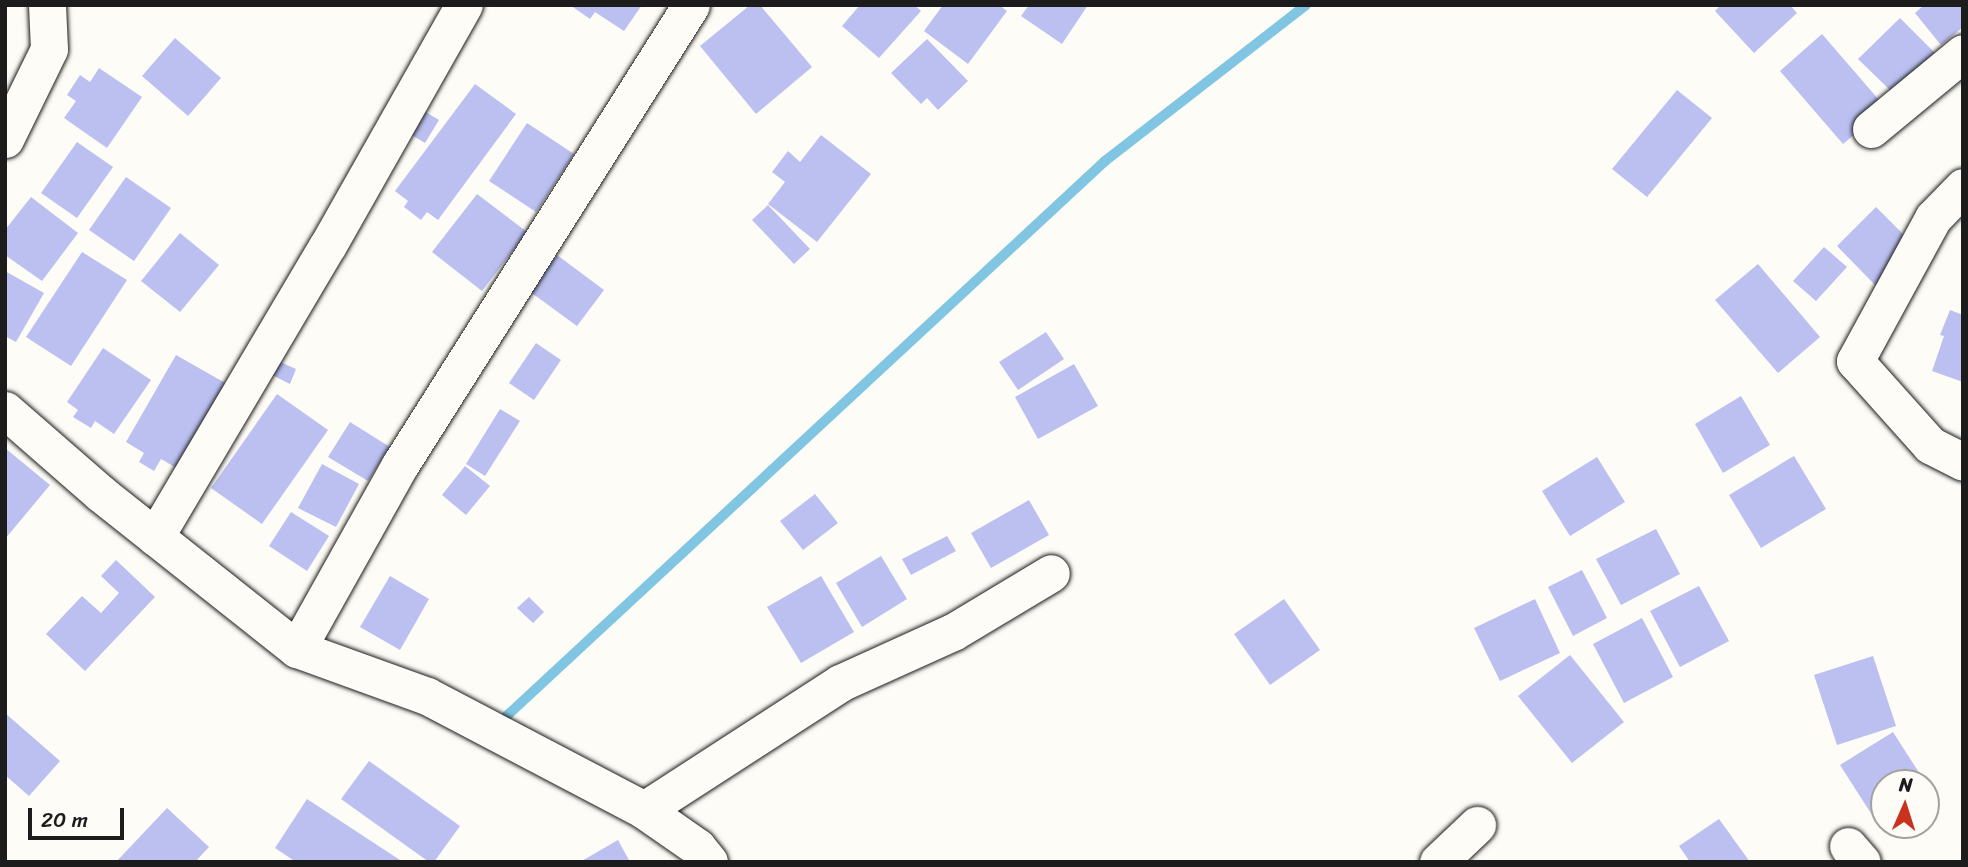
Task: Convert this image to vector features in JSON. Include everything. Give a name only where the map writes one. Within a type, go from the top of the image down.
[{"type":"street","points":[[5,139],[49,49],[47,5]]},
{"type":"street","points":[[155,537],[328,245],[464,5]]},
{"type":"street","points":[[297,649],[400,465],[691,5]]},
{"type":"street","points":[[1871,129],[1963,53]]},
{"type":"street","points":[[1963,187],[1933,218],[1854,361],[1930,444],[1963,462]]},
{"type":"street","points":[[5,410],[100,493],[297,649],[427,696],[644,810],[696,847],[709,862]]},
{"type":"street","points":[[644,810],[841,683],[953,632],[1051,573]]},
{"type":"street","points":[[1438,862],[1477,825]]},
{"type":"building","points":[[570,5],[642,5],[624,31],[595,12],[590,19]]},
{"type":"building","points":[[750,5],[760,5],[812,67],[756,114],[700,46]]},
{"type":"building","points":[[860,5],[914,5],[921,11],[879,58],[842,26]]},
{"type":"building","points":[[943,5],[999,5],[1007,11],[968,64],[924,31]]},
{"type":"building","points":[[1029,5],[1088,5],[1062,44],[1021,16]]},
{"type":"building","points":[[1721,5],[1790,5],[1797,13],[1754,53],[1715,11]]},
{"type":"building","points":[[1924,5],[1959,5],[1963,9],[1963,27],[1941,45],[1915,13]]},
{"type":"building","points":[[1900,18],[1935,53],[1894,94],[1858,59]]},
{"type":"building","points":[[1822,34],[1886,108],[1843,144],[1780,71]]},
{"type":"building","points":[[175,38],[221,78],[188,116],[142,76]]},
{"type":"building","points":[[927,39],[968,81],[938,110],[927,98],[921,104],[891,73]]},
{"type":"building","points":[[99,68],[142,97],[107,148],[64,118],[76,101],[67,95],[80,75],[90,82]]},
{"type":"building","points":[[475,84],[516,114],[438,220],[427,212],[421,220],[404,207],[408,201],[395,191]]},
{"type":"building","points":[[1677,90],[1712,118],[1647,197],[1612,169]]},
{"type":"building","points":[[424,111],[439,120],[425,143],[410,134]]},
{"type":"building","points":[[527,123],[574,154],[536,212],[489,181]]},
{"type":"building","points":[[821,135],[871,174],[817,242],[768,204],[785,182],[772,172],[788,151],[800,162]]},
{"type":"building","points":[[77,142],[113,167],[77,218],[41,193]]},
{"type":"building","points":[[126,177],[171,208],[134,261],[89,230]]},
{"type":"building","points":[[477,194],[527,232],[482,291],[432,252]]},
{"type":"building","points":[[31,197],[78,233],[42,281],[5,255],[5,230]]},
{"type":"building","points":[[768,205],[810,249],[794,264],[752,220]]},
{"type":"building","points":[[1876,207],[1916,247],[1876,286],[1837,246]]},
{"type":"building","points":[[180,233],[219,265],[180,312],[141,281]]},
{"type":"building","points":[[1824,247],[1847,267],[1816,301],[1793,281]]},
{"type":"building","points":[[82,252],[127,280],[71,366],[26,337]]},
{"type":"building","points":[[557,255],[604,290],[577,326],[529,291]]},
{"type":"building","points":[[1758,264],[1820,337],[1778,373],[1715,300]]},
{"type":"building","points":[[5,271],[44,293],[16,342],[5,336]]},
{"type":"building","points":[[1950,310],[1963,315],[1963,382],[1932,371],[1944,336],[1940,335]]},
{"type":"building","points":[[1046,332],[1064,359],[1018,390],[999,362]]},
{"type":"building","points":[[536,343],[561,360],[534,400],[509,383]]},
{"type":"building","points":[[103,348],[151,380],[114,434],[95,421],[91,428],[73,417],[78,410],[67,402]]},
{"type":"building","points":[[176,355],[227,384],[178,469],[161,459],[154,471],[139,462],[144,453],[126,442]]},
{"type":"building","points":[[278,361],[296,369],[290,384],[272,375]]},
{"type":"building","points":[[1074,364],[1098,406],[1038,439],[1015,397]]},
{"type":"building","points":[[277,394],[328,430],[262,524],[211,488]]},
{"type":"building","points":[[1741,396],[1770,445],[1723,473],[1695,424]]},
{"type":"building","points":[[500,409],[520,421],[485,476],[466,464]]},
{"type":"building","points":[[350,422],[390,447],[368,481],[328,457]]},
{"type":"building","points":[[5,448],[50,485],[5,539]]},
{"type":"building","points":[[1794,456],[1826,509],[1761,548],[1729,495]]},
{"type":"building","points":[[1597,457],[1625,502],[1570,536],[1542,491]]},
{"type":"building","points":[[322,464],[359,484],[336,527],[298,508]]},
{"type":"building","points":[[465,466],[490,486],[466,515],[442,495]]},
{"type":"building","points":[[815,494],[838,523],[803,550],[780,521]]},
{"type":"building","points":[[1029,500],[1049,535],[991,568],[971,533]]},
{"type":"building","points":[[291,512],[329,536],[307,571],[269,546]]},
{"type":"building","points":[[1656,529],[1680,574],[1621,605],[1596,559]]},
{"type":"building","points":[[947,536],[956,551],[911,575],[902,559]]},
{"type":"building","points":[[881,556],[907,599],[862,627],[836,583]]},
{"type":"building","points":[[116,560],[155,597],[85,671],[46,634],[82,596],[101,613],[119,593],[101,576]]},
{"type":"building","points":[[1582,570],[1607,618],[1573,636],[1548,587]]},
{"type":"building","points":[[390,576],[429,599],[400,650],[360,627]]},
{"type":"building","points":[[821,576],[854,632],[801,663],[767,607]]},
{"type":"building","points":[[1699,586],[1729,641],[1680,667],[1650,611]]},
{"type":"building","points":[[529,597],[544,612],[533,623],[517,608]]},
{"type":"building","points":[[1284,599],[1320,650],[1270,685],[1234,634]]},
{"type":"building","points":[[1535,599],[1560,653],[1500,681],[1474,628]]},
{"type":"building","points":[[1642,618],[1673,677],[1624,703],[1593,644]]},
{"type":"building","points":[[1570,655],[1624,722],[1572,763],[1518,696]]},
{"type":"building","points":[[1873,656],[1896,726],[1837,745],[1814,675]]},
{"type":"building","points":[[5,713],[60,761],[29,796],[5,775]]},
{"type":"building","points":[[1893,732],[1917,769],[1870,769],[1870,812],[1840,765]]},
{"type":"building","points":[[369,761],[460,826],[434,862],[429,862],[341,799]]},
{"type":"building","points":[[307,799],[403,862],[296,862],[275,848]]},
{"type":"building","points":[[167,808],[209,847],[195,862],[116,862]]},
{"type":"building","points":[[1719,819],[1750,862],[1690,862],[1679,846]]},
{"type":"building","points":[[618,840],[630,862],[580,862]]},
{"type":"waterway","points":[[497,725],[1105,161],[1306,5]]}]
